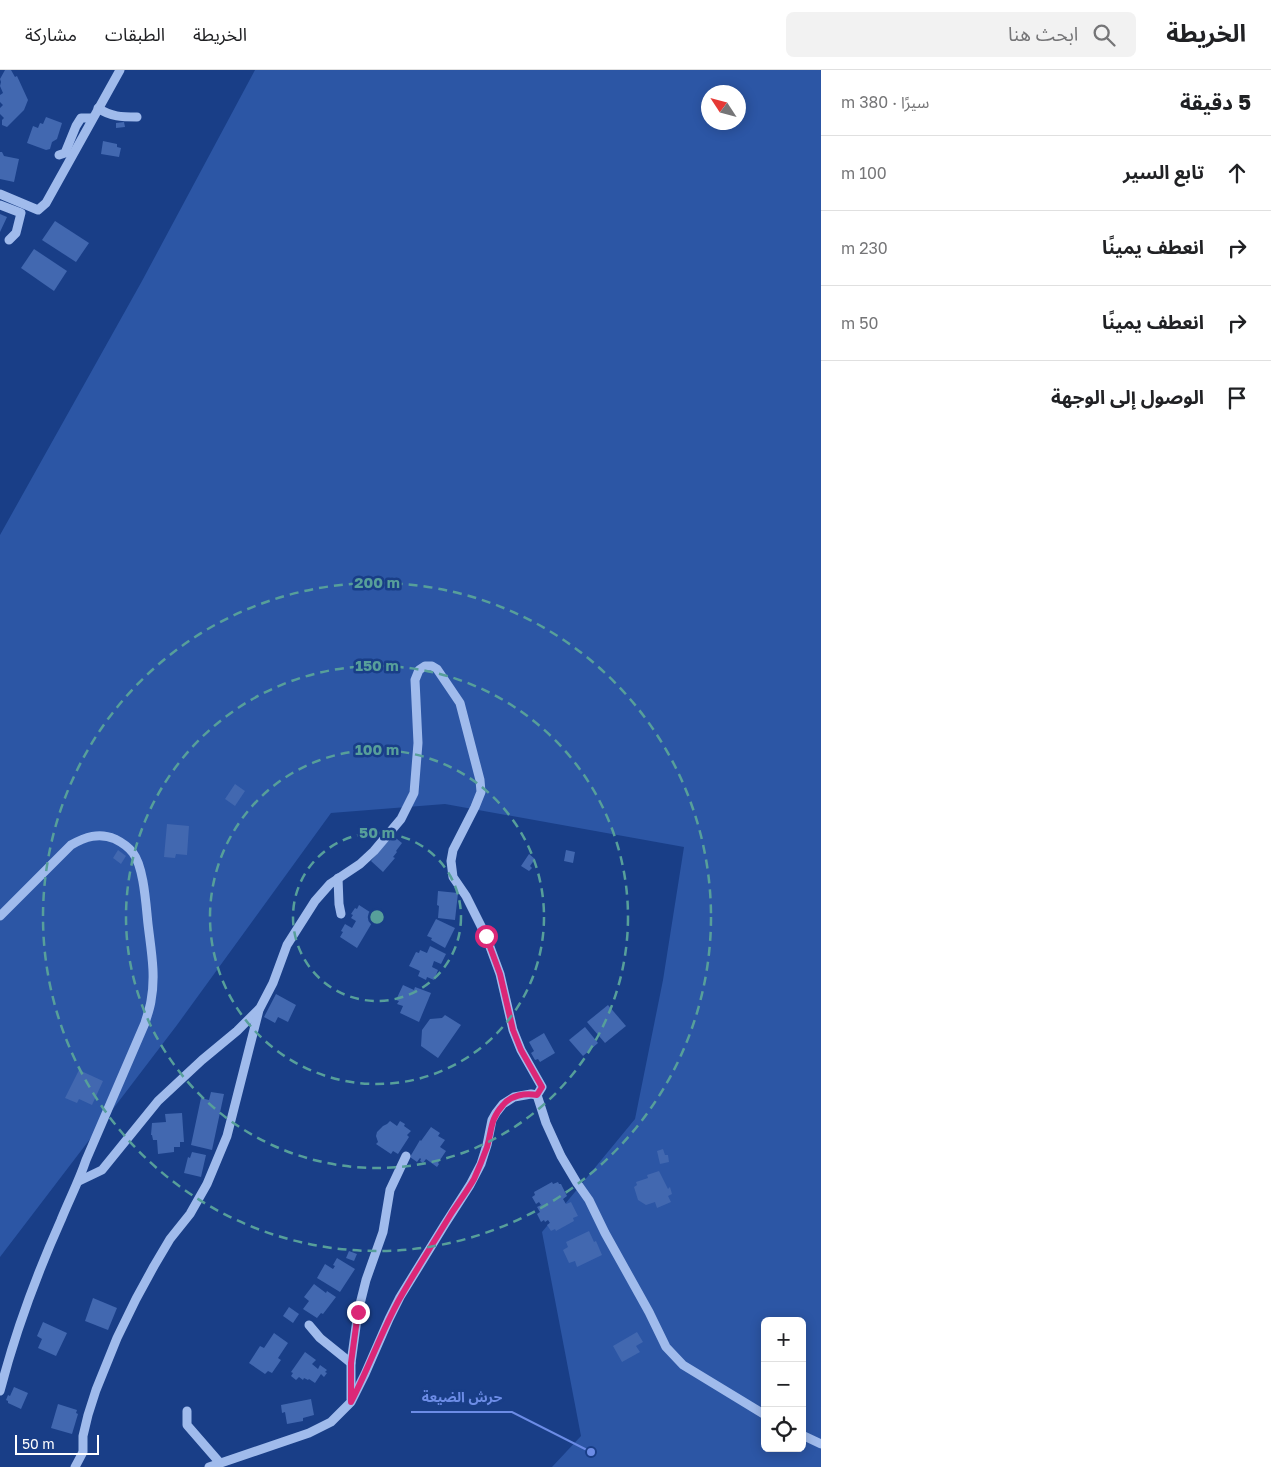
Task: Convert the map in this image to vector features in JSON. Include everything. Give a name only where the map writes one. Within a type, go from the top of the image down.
[{"type":"street","points":[[0,194],[38,210],[46,203],[120,70]]},
{"type":"street","points":[[98,108],[114,116],[137,117]]},
{"type":"street","points":[[59,155],[65,152],[81,118],[92,118]]},
{"type":"street","points":[[0,205],[21,213],[16,232],[9,240]]},
{"type":"street","points":[[75,1467],[83,1452],[83,1436],[88,1415],[110,1354],[154,1266],[170,1239],[190,1214],[207,1184],[227,1136],[260,1008],[273,983],[287,945],[314,901],[330,884],[360,864],[374,851],[401,819],[414,793],[418,744],[415,680],[419,670],[425,666],[432,666],[437,669],[460,703],[480,780],[480,792],[475,807],[453,850],[451,861],[453,877],[466,896],[486,936],[500,974],[513,1030],[521,1050],[542,1087],[537,1095],[546,1123],[561,1156],[589,1200],[604,1233],[649,1312],[666,1347],[683,1365],[761,1412]]},
{"type":"street","points":[[0,916],[71,845],[83,838],[96,835],[108,836],[122,842],[134,853],[141,873],[146,901],[153,980],[151,1002],[137,1041],[86,1160],[79,1181],[60,1220],[21,1319],[0,1391]]},
{"type":"street","points":[[338,878],[341,914]]},
{"type":"street","points":[[79,1181],[102,1170],[158,1101],[202,1060],[237,1032],[260,1008]]},
{"type":"street","points":[[209,1467],[309,1433],[331,1422],[351,1402],[400,1297],[470,1185],[481,1164],[492,1120],[496,1113],[514,1097],[530,1094],[537,1095]]},
{"type":"street","points":[[351,1402],[351,1363],[358,1312],[366,1280],[383,1232],[390,1190],[406,1156]]},
{"type":"street","points":[[309,1325],[320,1338],[351,1363]]},
{"type":"street","points":[[187,1411],[187,1425],[220,1463]]},
{"type":"street","points":[[806,1437],[821,1444]]},
{"type":"shaded area","points":[[255,70],[821,70],[821,1467],[552,1467],[581,1436],[542,1232],[635,1119],[663,980],[684,847],[445,804],[331,813],[177,1025],[0,1257],[0,535],[142,281]]},
{"type":"building","points":[[5,70],[11,70],[15,77],[17,76],[28,100],[24,110],[7,127],[2,125],[4,118],[0,114],[0,108],[3,105],[0,102],[0,95],[3,93],[0,79]]},
{"type":"building","points":[[46,117],[62,123],[57,139],[52,142],[50,149],[46,150],[27,143],[33,126],[38,128],[40,123],[43,124]]},
{"type":"building","points":[[124,122],[125,127],[116,128],[116,123]]},
{"type":"building","points":[[103,141],[117,144],[117,147],[121,148],[119,157],[101,154]]},
{"type":"building","points":[[0,152],[4,156],[19,159],[14,182],[0,179]]},
{"type":"building","points":[[0,214],[7,217],[0,232]]},
{"type":"building","points":[[55,221],[89,243],[76,262],[42,240]]},
{"type":"building","points":[[34,249],[67,271],[54,291],[21,268]]},
{"type":"building","points":[[235,784],[245,791],[235,806],[225,799]]},
{"type":"building","points":[[167,824],[189,826],[187,855],[176,854],[175,858],[164,857]]},
{"type":"building","points":[[392,835],[402,843],[393,857],[395,858],[383,872],[371,861]]},
{"type":"building","points":[[118,850],[126,856],[121,864],[113,858]]},
{"type":"building","points":[[566,850],[575,852],[573,863],[564,861]]},
{"type":"building","points":[[529,854],[535,859],[529,871],[521,866]]},
{"type":"building","points":[[438,891],[458,893],[455,920],[438,918]]},
{"type":"building","points":[[359,905],[376,916],[357,948],[340,937],[345,924],[352,928],[356,921],[351,918],[353,915],[351,914]]},
{"type":"building","points":[[436,919],[455,928],[445,948],[427,936]]},
{"type":"building","points":[[430,946],[446,954],[441,964],[434,961],[432,967],[438,970],[434,980],[427,977],[426,980],[418,976],[420,971],[409,966],[416,952],[419,953],[420,950],[427,953]]},
{"type":"building","points":[[403,985],[414,990],[415,987],[431,993],[419,1022],[400,1013],[403,1006],[397,1004],[399,1001],[396,1000]]},
{"type":"building","points":[[276,994],[296,1005],[288,1022],[278,1017],[275,1023],[264,1017]]},
{"type":"building","points":[[608,1005],[626,1026],[605,1043],[587,1022]]},
{"type":"building","points":[[445,1015],[461,1025],[438,1058],[421,1046],[422,1030],[430,1019],[442,1018]]},
{"type":"building","points":[[585,1027],[598,1043],[583,1056],[569,1040]]},
{"type":"building","points":[[544,1033],[555,1053],[540,1062],[538,1059],[535,1060],[531,1053],[534,1051],[529,1042]]},
{"type":"building","points":[[79,1070],[103,1081],[92,1105],[79,1099],[77,1103],[65,1098]]},
{"type":"building","points":[[211,1092],[224,1094],[212,1150],[191,1145],[201,1098],[209,1100]]},
{"type":"building","points":[[182,1113],[184,1142],[180,1142],[180,1147],[174,1147],[174,1152],[158,1154],[157,1140],[153,1140],[151,1135],[152,1123],[166,1122],[165,1114]]},
{"type":"building","points":[[390,1121],[397,1126],[400,1121],[411,1131],[407,1135],[409,1137],[398,1154],[393,1151],[391,1154],[376,1144],[378,1142],[377,1132]]},
{"type":"building","points":[[431,1127],[440,1133],[438,1136],[445,1140],[440,1147],[446,1151],[437,1167],[426,1159],[423,1163],[420,1161],[420,1158],[417,1162],[410,1157],[420,1140]]},
{"type":"building","points":[[663,1149],[665,1155],[668,1155],[669,1162],[660,1164],[657,1151]]},
{"type":"building","points":[[192,1152],[206,1155],[201,1177],[184,1173],[188,1157],[190,1158]]},
{"type":"building","points":[[659,1171],[668,1189],[670,1187],[672,1194],[668,1196],[671,1202],[657,1208],[655,1202],[646,1205],[638,1200],[634,1187],[637,1185],[636,1182],[648,1178],[647,1175]]},
{"type":"building","points":[[552,1182],[553,1184],[558,1182],[561,1184],[567,1196],[563,1199],[566,1204],[571,1202],[578,1216],[573,1218],[574,1221],[556,1231],[555,1229],[551,1231],[547,1225],[550,1223],[548,1220],[541,1222],[537,1214],[540,1212],[537,1207],[541,1205],[539,1202],[536,1204],[532,1197],[535,1195],[534,1192]]},
{"type":"building","points":[[589,1231],[602,1255],[577,1267],[575,1261],[569,1263],[563,1250],[568,1247],[566,1242]]},
{"type":"building","points":[[349,1251],[357,1254],[354,1261],[346,1258]]},
{"type":"building","points":[[337,1258],[355,1269],[340,1292],[317,1278],[325,1264],[333,1269]]},
{"type":"building","points":[[314,1284],[326,1293],[327,1291],[336,1297],[323,1314],[321,1313],[317,1318],[303,1309],[309,1301],[304,1297]]},
{"type":"building","points":[[93,1298],[117,1308],[108,1330],[85,1321]]},
{"type":"building","points":[[289,1307],[299,1314],[293,1323],[283,1316]]},
{"type":"building","points":[[43,1322],[67,1333],[56,1356],[38,1348],[42,1339],[37,1336]]},
{"type":"building","points":[[637,1332],[643,1342],[636,1346],[640,1352],[622,1362],[613,1346]]},
{"type":"building","points":[[274,1333],[288,1343],[278,1358],[281,1360],[272,1373],[268,1371],[265,1374],[249,1363],[260,1346],[264,1348]]},
{"type":"building","points":[[305,1352],[316,1360],[312,1364],[318,1369],[320,1365],[327,1370],[324,1377],[321,1374],[315,1383],[309,1379],[304,1378],[303,1380],[299,1377],[296,1380],[291,1376],[293,1373],[291,1372]]},
{"type":"building","points":[[14,1387],[28,1393],[21,1409],[8,1403],[6,1400]]},
{"type":"building","points":[[311,1399],[314,1415],[303,1418],[303,1421],[287,1424],[285,1412],[282,1413],[281,1405]]},
{"type":"building","points":[[58,1404],[77,1410],[76,1413],[78,1414],[72,1434],[51,1428]]},
{"type":"place","name":"حرش الضيعة","points":[[591,1452]]},
{"type":"route","points":[[358,1312],[351,1363],[351,1402],[400,1297],[470,1185],[481,1164],[492,1120],[496,1113],[514,1097],[530,1094],[537,1095],[542,1087],[521,1050],[513,1030],[500,974],[486,936]]}]
